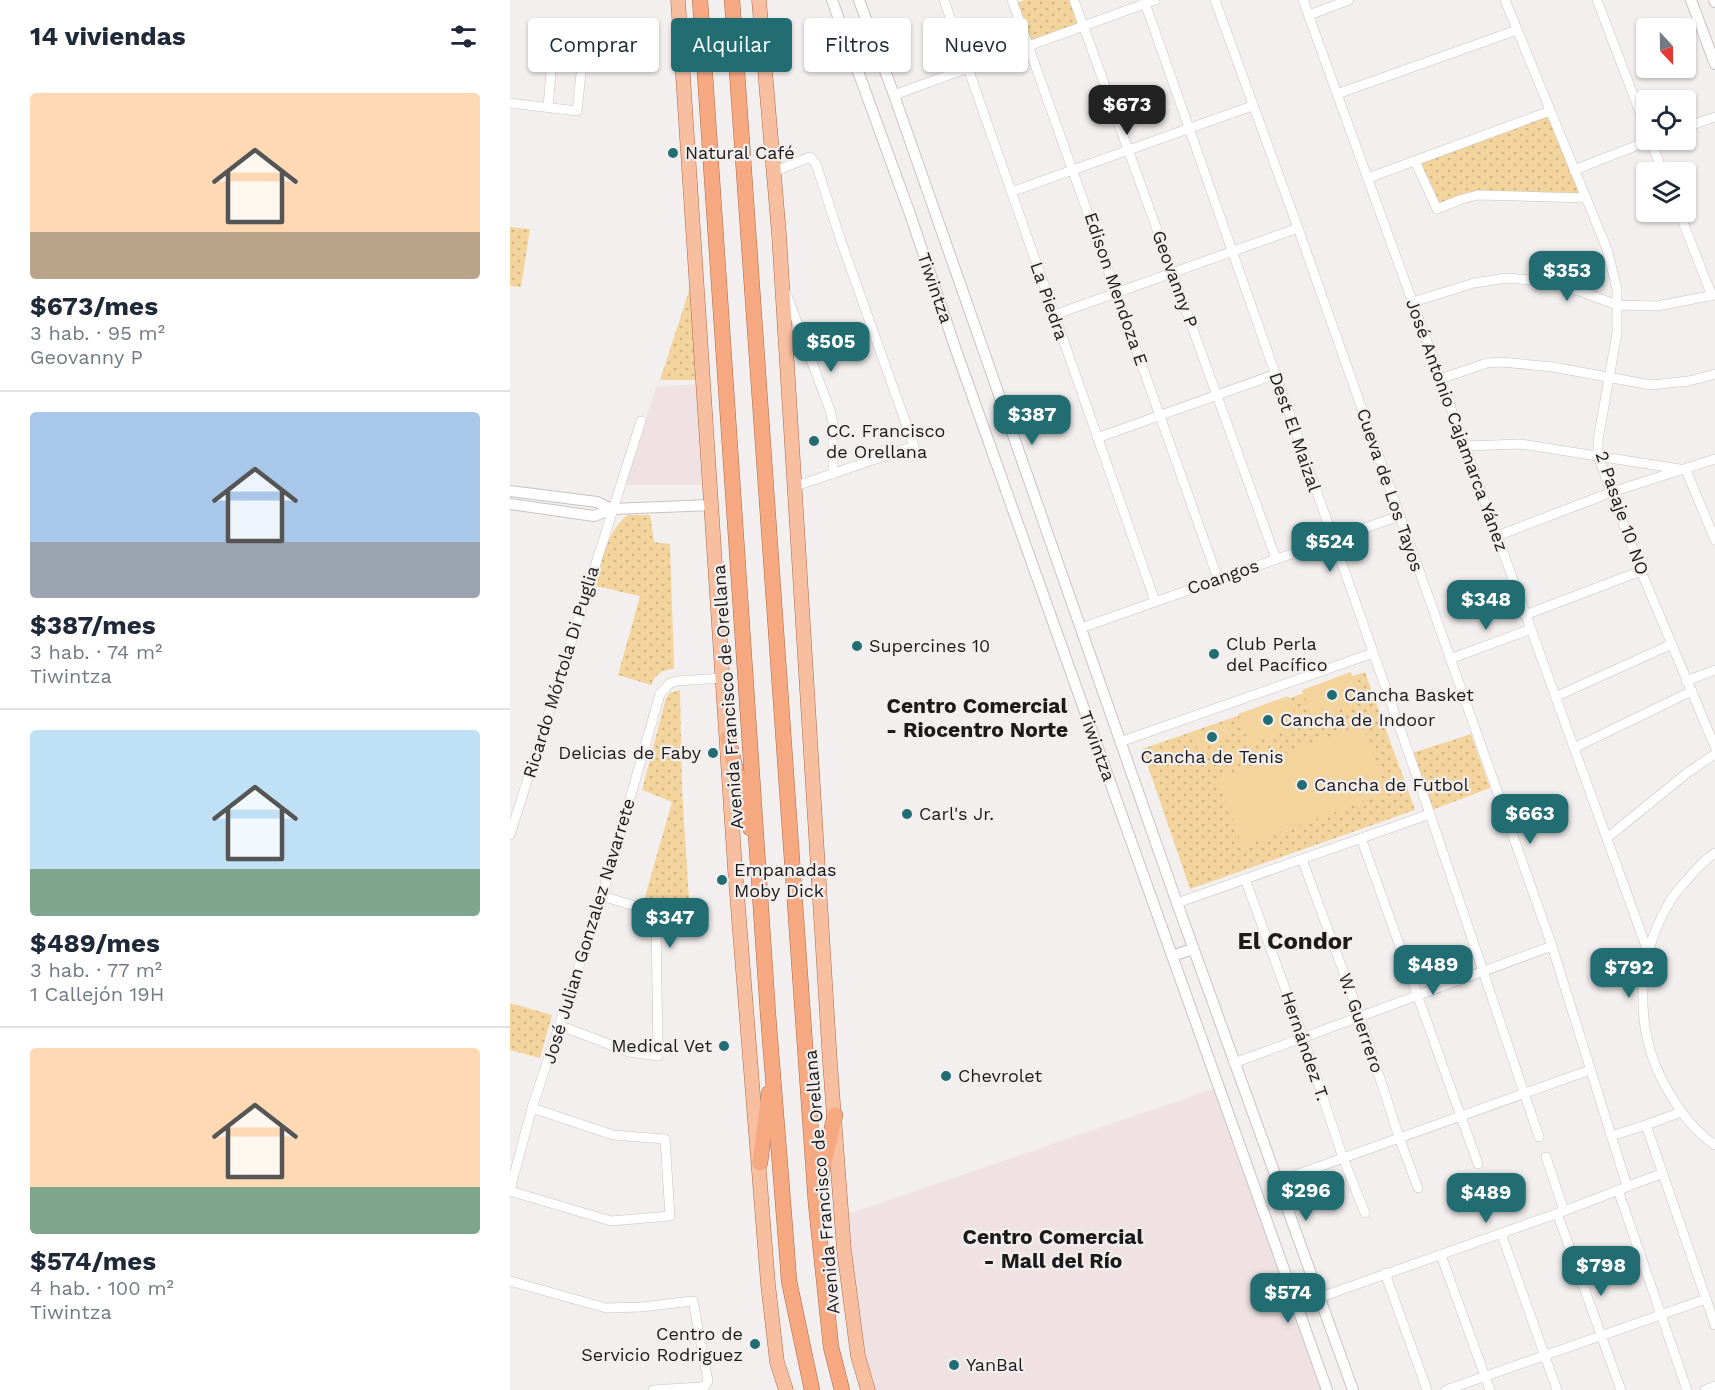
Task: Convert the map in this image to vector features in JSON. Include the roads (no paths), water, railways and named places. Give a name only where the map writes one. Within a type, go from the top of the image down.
[{"type":"highway","name":"Avenida Francisco de Orellana","points":[[700,0],[789,1281],[812,1387]]},
{"type":"highway","name":"Avenida Francisco de Orellana","points":[[732,0],[816,1204],[831,1347],[842,1390]]},
{"type":"highway","points":[[728,738],[760,868]]},
{"type":"highway","points":[[760,1163],[773,1070]]},
{"type":"highway","points":[[816,1204],[825,1153],[835,1115]]},
{"type":"main road","name":"Avenida Francisco de Orellana","points":[[678,0],[735,869],[768,1284],[777,1362],[786,1390]]},
{"type":"main road","name":"Avenida Francisco de Orellana","points":[[759,0],[782,282],[793,487],[844,1250],[858,1356],[868,1390]]},
{"type":"street","name":"Tiwintza","points":[[832,0],[1327,1390]]},
{"type":"street","name":"Tiwintza","points":[[858,0],[894,95],[1193,949],[1353,1390]]},
{"type":"street","name":"La Piedra","points":[[944,0],[950,18]]},
{"type":"street","name":"Edison Mendoza E","points":[[1012,0],[1218,579]]},
{"type":"street","name":"Geovanny P","points":[[1074,0],[1276,559]]},
{"type":"street","name":"Cueva de Los Tayos","points":[[1215,0],[1552,946],[1611,1136],[1622,1188],[1660,1315],[1687,1390]]},
{"type":"street","name":"José Antonio Cajamarca Yánez","points":[[1303,0],[1648,952]]},
{"type":"street","points":[[1309,15],[1348,0]]},
{"type":"street","name":"2 Pasaje 10 NO","points":[[1504,0],[1607,249],[1617,290],[1617,333],[1598,440],[1598,456],[1641,571],[1715,747]]},
{"type":"street","points":[[1597,0],[1636,102]]},
{"type":"street","points":[[1691,0],[1715,64]]},
{"type":"street","points":[[1030,46],[1148,1]]},
{"type":"street","name":"Dest El Maizal","points":[[1148,1],[1189,128],[1430,814],[1539,1137]]},
{"type":"street","points":[[1337,94],[1517,30]]},
{"type":"street","points":[[510,103],[577,111],[582,64],[552,60],[548,107]]},
{"type":"street","points":[[894,95],[959,72]]},
{"type":"street","name":"La Piedra","points":[[969,72],[1155,601]]},
{"type":"street","points":[[1011,192],[1252,106]]},
{"type":"street","points":[[1368,178],[1550,111]]},
{"type":"street","points":[[1696,124],[1715,117]]},
{"type":"street","points":[[1574,170],[1636,146]]},
{"type":"street","points":[[773,172],[807,157],[814,160],[914,446],[793,487]]},
{"type":"street","points":[[1415,160],[1437,209],[1478,195],[1586,198]]},
{"type":"street","points":[[1413,302],[1474,283],[1507,278],[1539,281],[1582,292],[1617,305],[1657,306],[1713,295],[1683,222]]},
{"type":"street","points":[[1054,315],[1298,228]]},
{"type":"street","points":[[782,282],[830,410],[833,423],[833,474]]},
{"type":"street","points":[[1440,379],[1487,363],[1502,362],[1552,367],[1651,385],[1689,381],[1715,374]]},
{"type":"street","points":[[1097,438],[1276,374]]},
{"type":"street","name":"Ricardo Mórtola Di Puglia","points":[[510,835],[641,421]]},
{"type":"street","points":[[1465,446],[1521,444],[1686,470]]},
{"type":"street","points":[[1497,536],[1612,492],[1715,459]]},
{"type":"street","points":[[1686,470],[1715,540]]},
{"type":"street","points":[[510,491],[597,502],[612,509]]},
{"type":"street","points":[[510,504],[594,516],[612,509],[712,505]]},
{"type":"street","name":"Coangos","points":[[1081,628],[1399,516]]},
{"type":"street","points":[[1526,615],[1641,571]]},
{"type":"street","points":[[1450,659],[1531,629]]},
{"type":"street","points":[[1555,697],[1672,644]]},
{"type":"street","points":[[1120,742],[1373,653]]},
{"type":"street","points":[[1686,681],[1715,670]]},
{"type":"street","name":"José Julian Gonzalez Navarrete","points":[[510,1190],[532,1108],[561,1026],[602,896],[660,694],[670,683],[677,681],[723,678]]},
{"type":"street","points":[[1574,748],[1692,691]]},
{"type":"street","points":[[1607,838],[1686,773],[1715,754]]},
{"type":"street","points":[[1177,903],[1430,814]]},
{"type":"street","points":[[1361,838],[1478,1164]]},
{"type":"street","points":[[1715,853],[1703,861],[1669,902],[1648,952],[1642,994],[1645,1036],[1659,1076],[1680,1112],[1715,1145]]},
{"type":"street","name":"W. Guerrero","points":[[1302,859],[1360,1017],[1418,1188]]},
{"type":"street","name":"Hernández T.","points":[[1245,879],[1303,1037],[1343,1158],[1365,1214]]},
{"type":"street","points":[[561,1026],[629,1052],[658,1056],[656,919],[651,911],[602,896]]},
{"type":"street","points":[[1234,1063],[1552,946]]},
{"type":"street","points":[[1172,956],[1193,949]]},
{"type":"street","points":[[1276,1182],[1590,1070]]},
{"type":"street","points":[[510,1190],[611,1221],[670,1216],[665,1139],[613,1135],[532,1108]]},
{"type":"street","points":[[1611,1136],[1680,1112]]},
{"type":"street","points":[[1646,1125],[1715,1325]]},
{"type":"street","points":[[1546,1157],[1560,1212],[1600,1335],[1621,1390]]},
{"type":"street","points":[[1318,1298],[1560,1212],[1662,1173]]},
{"type":"street","points":[[1501,1233],[1557,1390]]},
{"type":"street","points":[[1441,1255],[1490,1390]]},
{"type":"street","points":[[1385,1274],[1427,1390]]},
{"type":"street","points":[[510,1281],[606,1308],[641,1307],[693,1301],[708,1381],[705,1386],[700,1387],[653,1390]]},
{"type":"street","points":[[1446,1390],[1706,1299]]},
{"type":"street","points":[[1705,1390],[1715,1386]]},
{"type":"place","name":"Natural Café","points":[[673,153]]},
{"type":"place","name":"CC. Francisco de Orellana","points":[[814,441]]},
{"type":"place","name":"Supercines 10","points":[[857,646]]},
{"type":"place","name":"Club Perla del Pacífico","points":[[1214,654]]},
{"type":"place","name":"Cancha Basket","points":[[1332,695]]},
{"type":"place","name":"Cancha de Indoor","points":[[1268,720]]},
{"type":"place","name":"Cancha de Tenis","points":[[1212,737]]},
{"type":"place","name":"Delicias de Faby","points":[[713,753]]},
{"type":"place","name":"Cancha de Futbol","points":[[1302,785]]},
{"type":"place","name":"Carl's Jr.","points":[[907,814]]},
{"type":"place","name":"Empanadas Moby Dick","points":[[722,880]]},
{"type":"place","name":"Medical Vet","points":[[724,1046]]},
{"type":"place","name":"Chevrolet","points":[[946,1076]]},
{"type":"place","name":"Centro de Servicio Rodriguez","points":[[755,1344]]},
{"type":"place","name":"YanBal","points":[[954,1365]]},
{"type":"district","name":"Centro Comercial - Riocentro Norte","points":[[977,718]]},
{"type":"district","name":"El Condor","points":[[1295,941]]},
{"type":"district","name":"Centro Comercial - Mall del Río","points":[[1053,1249]]}]
